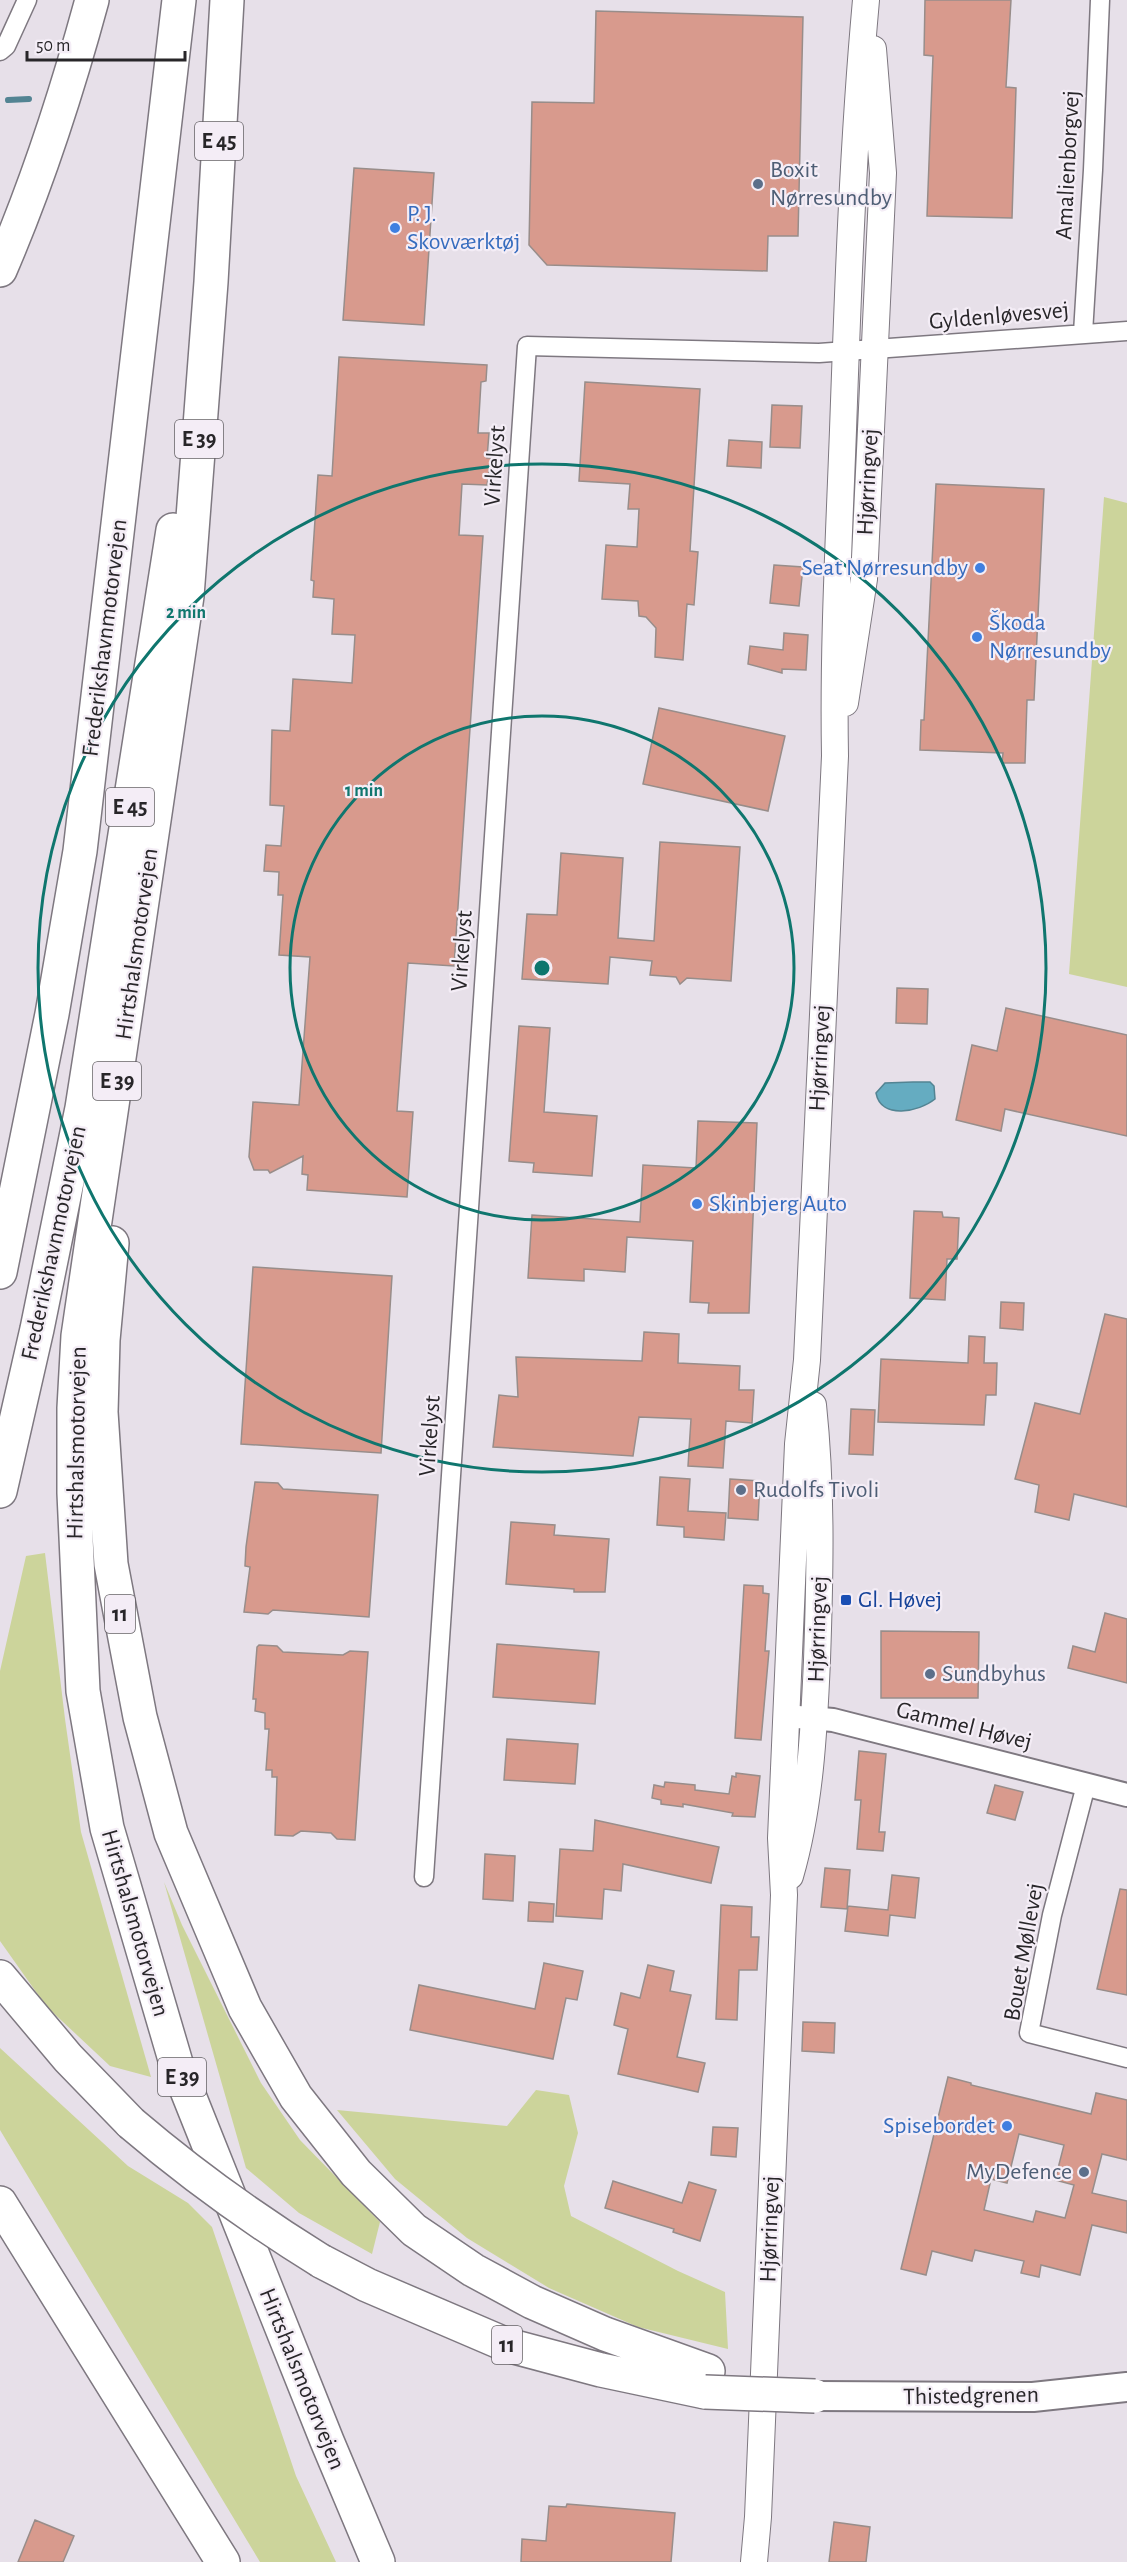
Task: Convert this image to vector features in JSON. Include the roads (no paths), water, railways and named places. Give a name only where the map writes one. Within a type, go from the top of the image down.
[{"type":"highway","points":[[0,270],[29,203],[72,74],[92,0]]},
{"type":"highway","name":"Frederikshavnmotorvejen","points":[[0,1272],[52,1014],[80,852],[179,0]]},
{"type":"highway","name":"E 45","points":[[212,282],[227,0]]},
{"type":"highway","name":"Frederikshavnmotorvejen","points":[[0,1491],[37,1329],[82,1108],[212,282]]},
{"type":"highway","name":"Hirtshalsmotorvejen","points":[[212,282],[187,596],[78,1336],[74,1408],[74,1493],[83,1692],[107,1828],[176,2063],[327,2441],[378,2562]]},
{"type":"highway","name":"11","points":[[187,596],[130,1117],[112,1243],[103,1340],[101,1412],[111,1564],[140,1718],[171,1833],[245,2008],[296,2097],[356,2173],[414,2230],[473,2270],[532,2302],[707,2382]]},
{"type":"highway","name":"11","points":[[0,1977],[61,2049],[131,2123],[184,2169],[247,2214],[321,2261],[367,2285],[507,2345],[601,2370],[825,2397]]},
{"type":"highway","points":[[0,2203],[223,2562]]},
{"type":"main road","name":"Hjørringvej","points":[[835,756],[864,579],[883,173],[868,0]]},
{"type":"main road","name":"Hjørringvej","points":[[754,2562],[758,2517],[784,1895],[781,1838],[798,1444],[807,1360],[835,756],[833,672],[845,351],[858,85],[868,0]]},
{"type":"main road","name":"Hjørringvej","points":[[784,1895],[800,1840],[814,1719],[821,1540],[817,1443],[807,1360]]},
{"type":"main road","name":"Thistedgrenen","points":[[825,2397],[1033,2397],[1127,2387]]},
{"type":"street","points":[[0,51],[6,46],[27,0]]},
{"type":"street","name":"Amalienborgvej","points":[[1083,333],[1100,0]]},
{"type":"street","name":"Gyldenløvesvej","points":[[875,349],[1127,331]]},
{"type":"street","name":"Virkelyst","points":[[424,1877],[527,346],[845,351]]},
{"type":"street","points":[[845,351],[875,349]]},
{"type":"street","name":"Gammel Høvej","points":[[786,1716],[833,1720],[1127,1795]]},
{"type":"street","name":"Bouet Møllevej","points":[[1086,1785],[1052,1915],[1029,2033],[1127,2058]]},
{"type":"water","points":[[930,1082],[934,1086],[935,1099],[911,1110],[901,1111],[885,1107],[879,1102],[876,1093],[885,1083]]},
{"type":"waterway","points":[[8,100],[29,99]]},
{"type":"place","name":"Boxit Nørresundby","points":[[758,184]]},
{"type":"place","name":"P. J. Skovværktøj","points":[[395,228]]},
{"type":"place","name":"Seat Nørresundby","points":[[980,568]]},
{"type":"place","name":"Škoda Nørresundby","points":[[977,637]]},
{"type":"place","name":"Skinbjerg Auto","points":[[697,1204]]},
{"type":"place","name":"Rudolfs Tivoli","points":[[741,1490]]},
{"type":"place","name":"Gl. Høvej","points":[[846,1600]]},
{"type":"place","name":"Sundbyhus","points":[[930,1674]]},
{"type":"place","name":"Spisebordet","points":[[1007,2126]]},
{"type":"place","name":"MyDefence","points":[[1084,2172]]}]
